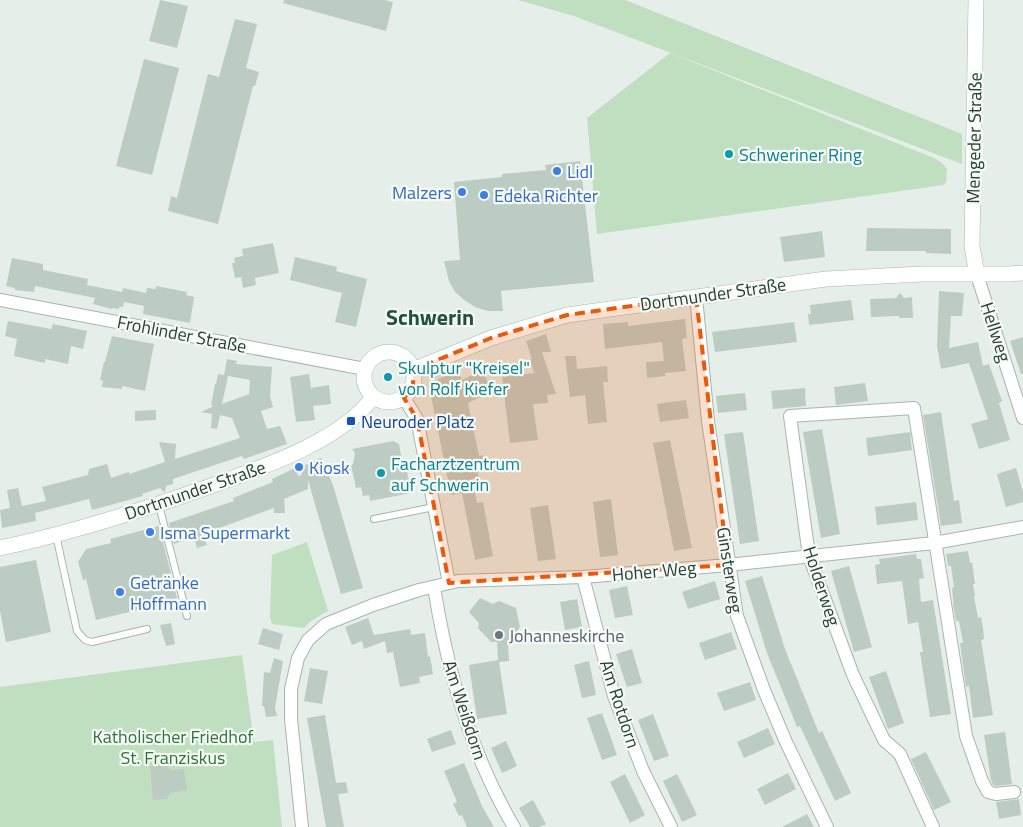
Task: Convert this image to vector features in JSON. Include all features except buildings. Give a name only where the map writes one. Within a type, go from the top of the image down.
[{"type":"main road","name":"Mengeder Straße","points":[[976,0],[972,246],[977,275]]},
{"type":"main road","name":"Dortmunder Straße","points":[[413,370],[491,338],[567,315],[826,279],[922,274],[977,275],[1023,273]]},
{"type":"main road","points":[[387,352],[402,355],[411,364],[413,370],[413,386],[404,398],[388,403],[373,397],[366,389],[364,383],[364,369],[377,354],[387,352]]},
{"type":"main road","name":"Dortmunder Straße","points":[[0,548],[56,535],[159,505],[256,470],[313,444],[356,418],[373,397]]},
{"type":"street","name":"Hellweg","points":[[977,275],[1023,418]]},
{"type":"street","name":"Ginsterweg","points":[[696,297],[708,422],[737,616],[764,690],[798,769],[827,827]]},
{"type":"street","name":"Frohlinder Straße","points":[[0,300],[364,369]]},
{"type":"street","points":[[404,398],[417,419],[449,583]]},
{"type":"street","name":"Holderweg","points":[[933,827],[900,754],[884,740],[853,675],[809,556],[790,416],[914,408],[934,543]]},
{"type":"street","name":"Hoher Weg","points":[[302,827],[291,719],[291,689],[298,658],[304,646],[326,624],[373,605],[458,581],[583,576],[728,565],[934,543],[1023,527]]},
{"type":"street","points":[[934,543],[966,736],[982,781],[988,792],[996,794],[1014,792]]},
{"type":"street","name":"Am Rotdorn","points":[[583,576],[614,696],[643,771],[671,827]]},
{"type":"street","name":"Am Weißdorn","points":[[434,587],[440,630],[456,691],[486,773],[514,827]]},
{"type":"lane","points":[[159,505],[187,616]]},
{"type":"lane","points":[[374,519],[434,507]]},
{"type":"lane","points":[[56,535],[77,631],[80,636],[92,642],[147,629]]},
{"type":"highlighted area","points":[[696,297],[728,565],[449,583],[417,419],[404,398],[413,386],[413,370],[491,338],[567,315]]},
{"type":"green space","points":[[518,0],[625,0],[962,134],[962,164],[574,16]]},
{"type":"green space","points":[[670,53],[934,158],[947,169],[946,182],[943,185],[597,234],[587,118]]},
{"type":"green space","points":[[307,542],[328,611],[311,621],[304,628],[272,624],[270,617],[272,555]]},
{"type":"green space","name":"Katholischer Friedhof St. Franziskus","points":[[242,655],[254,742],[273,740],[282,827],[0,827],[0,687]]},
{"type":"place","name":"Schweriner Ring","points":[[729,154]]},
{"type":"place","name":"Lidl","points":[[557,171]]},
{"type":"place","name":"Malzers","points":[[462,192]]},
{"type":"place","name":"Edeka Richter","points":[[484,195]]},
{"type":"place","name":"Skulptur \"Kreisel\" von Rolf Kiefer","points":[[388,377]]},
{"type":"place","name":"Neuroder Platz","points":[[351,421]]},
{"type":"place","name":"Kiosk","points":[[299,467]]},
{"type":"place","name":"Facharztzentrum auf Schwerin","points":[[381,473]]},
{"type":"place","name":"Isma Supermarkt","points":[[150,532]]},
{"type":"place","name":"Getränke Hoffmann","points":[[120,592]]},
{"type":"place","name":"Johanneskirche","points":[[499,635]]},
{"type":"district","name":"Schwerin","points":[[430,317]]}]
